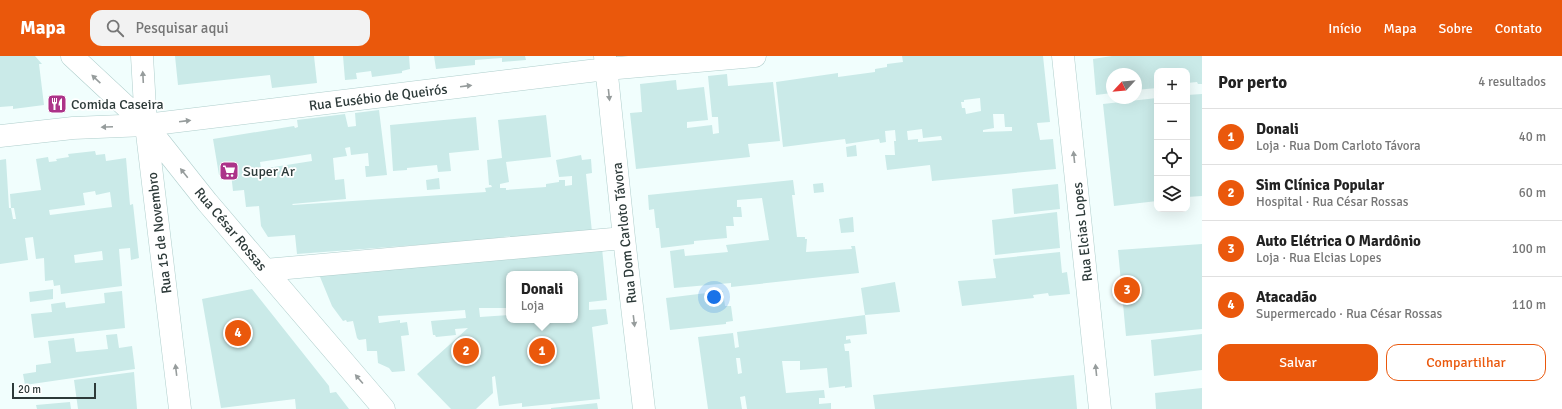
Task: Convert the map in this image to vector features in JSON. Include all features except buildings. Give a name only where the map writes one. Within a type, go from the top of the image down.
[{"type":"street","name":"Rua César Rossas","points":[[72,56],[146,126],[207,202],[384,409]]},
{"type":"street","name":"Rua 15 de Novembro","points":[[142,56],[146,126],[180,409]]},
{"type":"street","name":"Rua Eusébio de Queirós","points":[[0,136],[73,128],[146,126],[606,63],[755,56]]},
{"type":"street","name":"Rua Elcias Lopes","points":[[1063,56],[1100,409]]},
{"type":"street","name":"Rua Dom Carloto Távora","points":[[606,63],[624,238],[644,409]]},
{"type":"street","points":[[265,270],[624,238]]},
{"type":"place","name":"Comida Caseira","points":[[57,104]]},
{"type":"place","name":"Super Ar","points":[[229,171]]},
{"type":"place","name":"Auto Elétrica O Mardônio","points":[[1127,290]]},
{"type":"place","name":"Atacadão","points":[[238,333]]},
{"type":"place","name":"Sim Clínica Popular","points":[[466,351]]},
{"type":"place","name":"Donali","points":[[542,351]]}]
